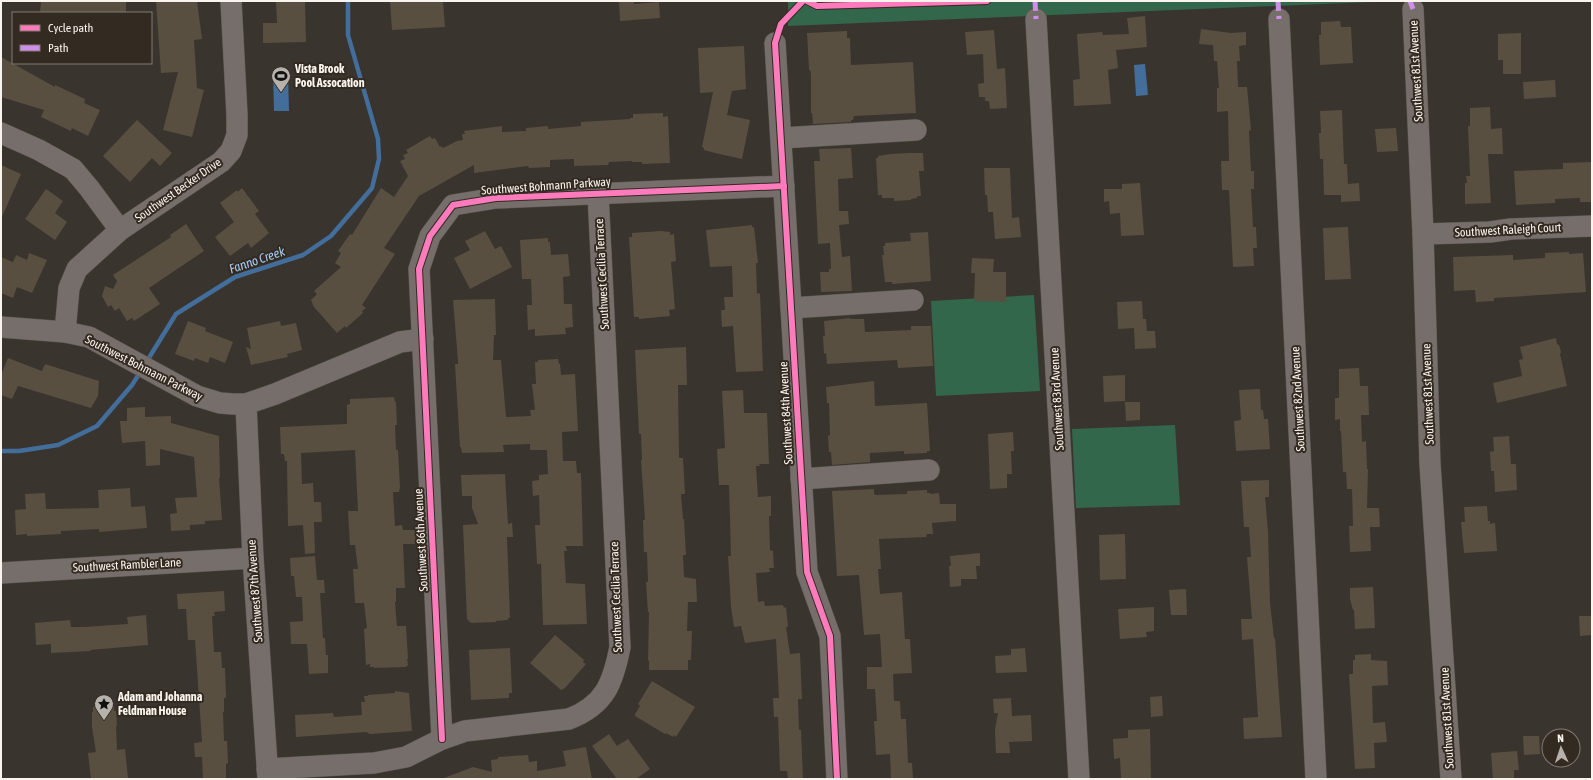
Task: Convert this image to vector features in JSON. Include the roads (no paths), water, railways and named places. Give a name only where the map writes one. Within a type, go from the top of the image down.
[{"type":"street","name":"Southwest Becker Drive","points":[[65,332],[69,288],[77,269],[120,230],[221,162],[231,151],[237,135],[237,115],[231,1]]},
{"type":"street","name":"Southwest 81st Avenue","points":[[1413,9],[1423,234],[1430,464],[1451,779]]},
{"type":"street","name":"Southwest 83rd Avenue","points":[[1036,19],[1078,779]]},
{"type":"street","name":"Southwest 82nd Avenue","points":[[1279,19],[1316,779]]},
{"type":"street","name":"Southwest 84th Avenue","points":[[776,43],[807,572],[830,636],[837,779]]},
{"type":"street","points":[[781,138],[916,130]]},
{"type":"street","points":[[1,133],[73,168],[120,230]]},
{"type":"street","name":"Southwest Bohmann Parkway","points":[[1,327],[65,332],[89,337],[156,375],[197,396],[208,400],[233,404],[246,404],[300,385],[388,346],[400,342],[423,339],[419,269],[430,236],[454,205],[496,198],[784,186]]},
{"type":"street","name":"Southwest Cecilia Terrace","points":[[267,774],[391,761],[406,757],[442,739],[465,731],[569,719],[583,714],[599,701],[610,684],[615,671],[620,647],[598,193]]},
{"type":"street","name":"Southwest Raleigh Court","points":[[1423,234],[1592,226]]},
{"type":"street","points":[[791,308],[913,300]]},
{"type":"street","name":"Southwest 86th Avenue","points":[[423,339],[442,739]]},
{"type":"street","name":"Southwest 87th Avenue","points":[[246,404],[253,558],[267,774]]},
{"type":"street","points":[[801,479],[928,470]]},
{"type":"street","name":"Southwest Rambler Lane","points":[[1,572],[253,558]]},
{"type":"water","points":[[1145,64],[1148,95],[1136,96],[1134,65]]},
{"type":"water","name":"Vista Brook Pool Assocation","points":[[273,74],[288,74],[289,111],[274,111]]},
{"type":"waterway","name":"Fanno Creek","points":[[147,361],[176,314],[235,277],[303,255],[331,236],[372,188],[379,159],[378,139],[348,35],[348,1]]},
{"type":"waterway","name":"Fanno Creek","points":[[1,451],[19,451],[58,445],[97,426],[132,385],[141,371]]},
{"type":"place","name":"Vista Brook Pool Assocation","points":[[281,93]]},
{"type":"place","name":"Adam and Johanna Feldman House","points":[[104,721]]}]
